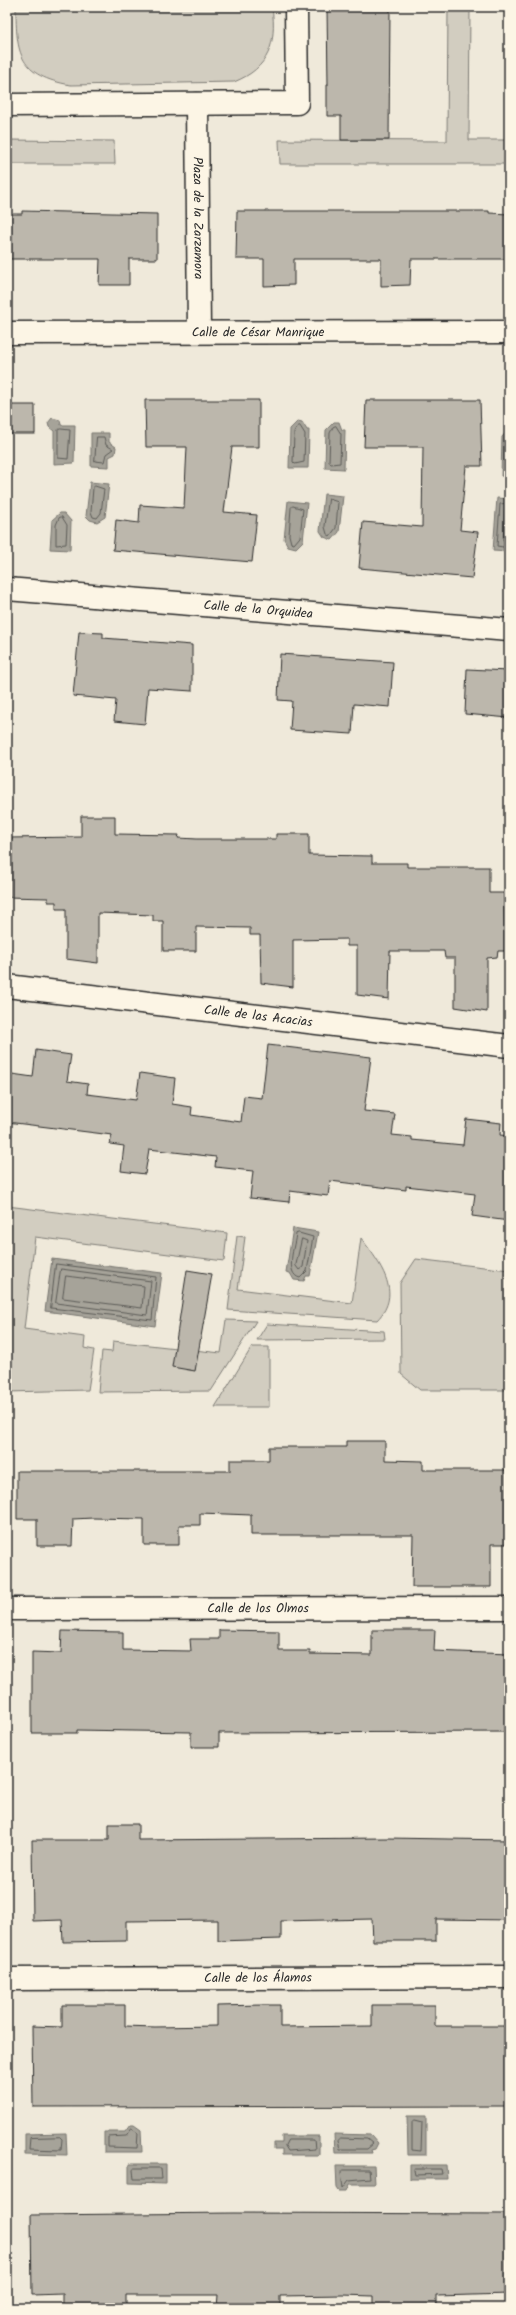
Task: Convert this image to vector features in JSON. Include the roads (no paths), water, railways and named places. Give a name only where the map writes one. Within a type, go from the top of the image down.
[{"type":"street","points":[[7,105],[297,103],[296,7]]},
{"type":"street","name":"Plaza de la Zarzamora","points":[[197,104],[199,332]]},
{"type":"street","name":"Calle de César Manrique","points":[[7,333],[509,332]]},
{"type":"street","name":"Calle de la Orquidea","points":[[7,589],[509,630]]},
{"type":"street","name":"Calle de las Acacias","points":[[7,986],[509,1046]]},
{"type":"street","name":"Calle de los Olmos","points":[[7,1609],[509,1608]]},
{"type":"street","name":"Calle de los Álamos","points":[[7,1979],[509,1977]]},
{"type":"water","points":[[52,418],[60,420],[61,425],[75,425],[74,463],[54,464],[54,431],[49,427],[48,423]]},
{"type":"water","points":[[298,421],[302,422],[307,430],[309,430],[308,468],[289,468],[290,429]]},
{"type":"water","points":[[334,422],[339,422],[342,430],[345,430],[344,469],[325,468],[326,430]]},
{"type":"water","points":[[509,429],[509,477],[501,476],[502,437]]},
{"type":"water","points":[[91,433],[109,433],[109,442],[116,447],[115,454],[109,457],[109,467],[91,466]]},
{"type":"water","points":[[90,482],[109,484],[105,517],[97,522],[90,520],[86,516]]},
{"type":"water","points":[[324,494],[343,496],[339,532],[332,540],[324,537],[320,531]]},
{"type":"water","points":[[497,498],[509,499],[509,552],[493,551]]},
{"type":"water","points":[[288,501],[307,503],[303,541],[296,548],[288,546],[284,539]]},
{"type":"water","points":[[60,513],[64,513],[71,521],[70,550],[50,549],[52,520]]},
{"type":"water","points":[[293,1228],[318,1232],[310,1276],[306,1276],[304,1281],[294,1280],[290,1273],[286,1272]]},
{"type":"water","points":[[52,1259],[162,1273],[155,1326],[45,1311]]},
{"type":"water","points":[[407,2116],[426,2116],[426,2155],[408,2155]]},
{"type":"water","points":[[130,2125],[134,2125],[141,2130],[142,2152],[104,2152],[104,2132],[125,2132]]},
{"type":"water","points":[[66,2133],[67,2155],[25,2154],[25,2134]]},
{"type":"water","points":[[334,2134],[371,2135],[378,2143],[375,2149],[371,2150],[372,2153],[335,2153]]},
{"type":"water","points":[[282,2136],[319,2136],[319,2155],[282,2155],[282,2149],[274,2149],[274,2143],[282,2143]]},
{"type":"water","points":[[129,2164],[166,2164],[166,2184],[129,2183]]},
{"type":"water","points":[[410,2165],[446,2165],[447,2179],[410,2179]]},
{"type":"water","points":[[336,2166],[374,2166],[375,2184],[350,2184],[347,2191],[339,2191],[337,2188]]}]
